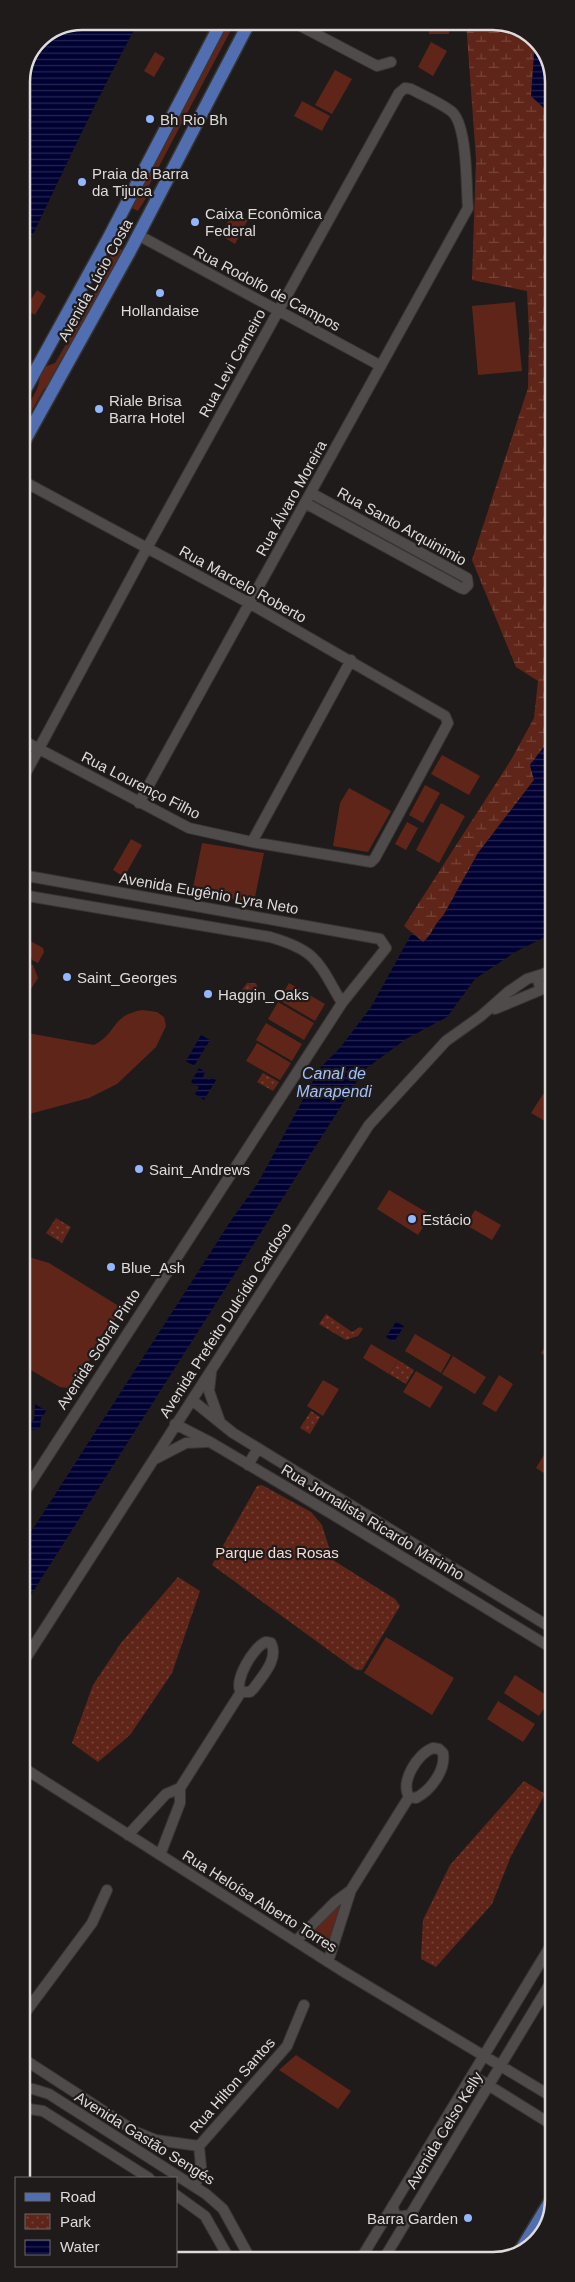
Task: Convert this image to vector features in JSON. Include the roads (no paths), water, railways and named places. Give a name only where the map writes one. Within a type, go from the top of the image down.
[{"type":"main road","name":"Avenida Lúcio Costa","points":[[30,381],[108,239],[217,30]]},
{"type":"main road","name":"Avenida Lúcio Costa","points":[[30,433],[138,235],[246,30]]},
{"type":"main road","points":[[30,425],[45,406]]},
{"type":"main road","points":[[528,2238],[544,2212]]},
{"type":"street","points":[[307,30],[377,66],[391,62]]},
{"type":"street","name":"Rua Levi Carneiro","points":[[30,764],[147,548],[399,93],[405,88],[452,112],[459,119],[463,136],[468,208]]},
{"type":"street","name":"Rua Álvaro Moreira","points":[[139,803],[468,208]]},
{"type":"street","name":"Rua Rodolfo de Campos","points":[[138,235],[381,366]]},
{"type":"street","name":"Rua Marcelo Roberto","points":[[30,484],[351,660],[447,718],[448,723],[376,858],[371,862]]},
{"type":"street","name":"Rua Santo Arquinimio","points":[[306,503],[461,588],[464,589],[468,585],[468,578],[311,493]]},
{"type":"street","points":[[252,842],[351,660]]},
{"type":"street","name":"Rua Lourenço Filho","points":[[30,744],[139,803],[202,832],[371,862]]},
{"type":"street","name":"Avenida Eugênio Lyra Neto","points":[[30,876],[380,938],[386,948]]},
{"type":"street","points":[[113,911],[116,892]]},
{"type":"street","points":[[30,896],[270,937],[300,946],[312,956],[342,1003]]},
{"type":"street","points":[[270,937],[274,928],[274,919]]},
{"type":"street","name":"Avenida Sobral Pinto","points":[[30,1481],[342,1003],[386,948]]},
{"type":"street","points":[[481,1016],[527,979],[545,975]]},
{"type":"street","points":[[545,977],[538,983],[545,986]]},
{"type":"street","points":[[481,1016],[510,1001],[545,990]]},
{"type":"street","name":"Avenida Prefeito Dulcídio Cardoso","points":[[30,1651],[150,1462],[369,1125],[446,1041],[481,1016]]},
{"type":"street","points":[[211,1370],[209,1391],[215,1411],[222,1425]]},
{"type":"street","name":"Rua Jornalista Ricardo Marinho","points":[[192,1400],[222,1425],[258,1448],[456,1571],[545,1624]]},
{"type":"street","name":"Rua Jornalista Ricardo Marinho","points":[[175,1424],[210,1442],[332,1514],[545,1644]]},
{"type":"street","points":[[150,1462],[186,1443],[210,1442]]},
{"type":"street","points":[[248,1465],[258,1448]]},
{"type":"street","points":[[332,1514],[341,1500]]},
{"type":"street","points":[[448,1585],[456,1571]]},
{"type":"street","points":[[271,1643],[274,1653],[272,1659],[254,1688],[250,1692],[241,1692],[238,1685],[243,1671],[261,1644],[271,1643]]},
{"type":"street","points":[[160,1855],[180,1803],[180,1788],[241,1692]]},
{"type":"street","points":[[433,1748],[439,1749],[444,1759],[442,1768],[429,1789],[416,1798],[410,1797],[406,1792],[408,1778],[422,1755],[433,1748]]},
{"type":"street","name":"Rua Heloísa Alberto Torres","points":[[30,1772],[328,1962],[545,2093]]},
{"type":"street","points":[[128,1835],[166,1794],[180,1788]]},
{"type":"street","points":[[328,1962],[351,1890],[410,1797]]},
{"type":"street","points":[[30,2006],[92,1923],[107,1890]]},
{"type":"street","points":[[296,1941],[335,1902],[351,1890]]},
{"type":"street","name":"Avenida Celso Kelly","points":[[365,2252],[545,1955]]},
{"type":"street","name":"Avenida Celso Kelly","points":[[388,2252],[545,1992]]},
{"type":"street","points":[[517,2001],[521,2012],[533,2011]]},
{"type":"street","name":"Rua Hilton Santos","points":[[195,2186],[201,2167],[199,2146],[287,2046],[304,2005]]},
{"type":"street","points":[[30,2063],[136,2132],[156,2140],[199,2146]]},
{"type":"street","points":[[472,2075],[545,2120]]},
{"type":"street","name":"Avenida Gastão Sengés","points":[[30,2089],[49,2094],[215,2200],[223,2209],[247,2252]]},
{"type":"street","name":"Avenida Gastão Sengés","points":[[30,2108],[38,2109],[65,2124],[147,2177]]},
{"type":"street","points":[[65,2124],[62,2116],[68,2110],[73,2110]]},
{"type":"street","points":[[111,2154],[122,2152],[124,2148],[121,2140]]},
{"type":"street","points":[[178,2197],[205,2216],[225,2252]]},
{"type":"street","points":[[393,2205],[394,2212],[398,2216],[410,2215]]},
{"type":"street","points":[[378,2231],[389,2230],[394,2241]]},
{"type":"water","points":[[134,30],[93,109],[30,240],[30,82],[34,62],[45,45],[62,34],[71,31]]},
{"type":"water","points":[[534,51],[544,71],[545,109],[531,96]]},
{"type":"water","name":"Canal de Marapendi","points":[[545,745],[545,937],[515,952],[475,979],[447,1017],[406,1039],[364,1070],[30,1596],[30,1534],[232,1219],[258,1183],[320,1068],[340,1048],[371,1007],[412,933],[423,942],[429,937],[443,916],[478,853],[534,780],[530,765]]},
{"type":"water","points":[[201,1035],[210,1040],[194,1066],[186,1061]]},
{"type":"water","points":[[199,1068],[205,1072],[203,1077],[209,1080],[211,1077],[216,1080],[204,1100],[195,1094],[199,1087],[191,1082]]},
{"type":"water","points":[[396,1322],[404,1326],[394,1342],[386,1337]]},
{"type":"water","points":[[35,1404],[46,1411],[41,1418],[40,1429],[30,1430],[30,1423],[34,1419]]},
{"type":"place","name":"Bh Rio Bh","points":[[150,119]]},
{"type":"place","name":"Praia da Barra da Tijuca","points":[[82,182]]},
{"type":"place","name":"Caixa Econômica Federal","points":[[195,222]]},
{"type":"place","name":"Hollandaise","points":[[160,293]]},
{"type":"place","name":"Riale Brisa Barra Hotel","points":[[99,409]]},
{"type":"place","name":"Saint_Georges","points":[[67,977]]},
{"type":"place","name":"Haggin_Oaks","points":[[208,994]]},
{"type":"place","name":"Saint_Andrews","points":[[139,1169]]},
{"type":"place","name":"Estácio","points":[[412,1219]]},
{"type":"place","name":"Blue_Ash","points":[[111,1267]]},
{"type":"place","name":"Barra Garden","points":[[468,2218]]},
{"type":"park label","name":"Parque das Rosas","points":[[277,1552]]}]
